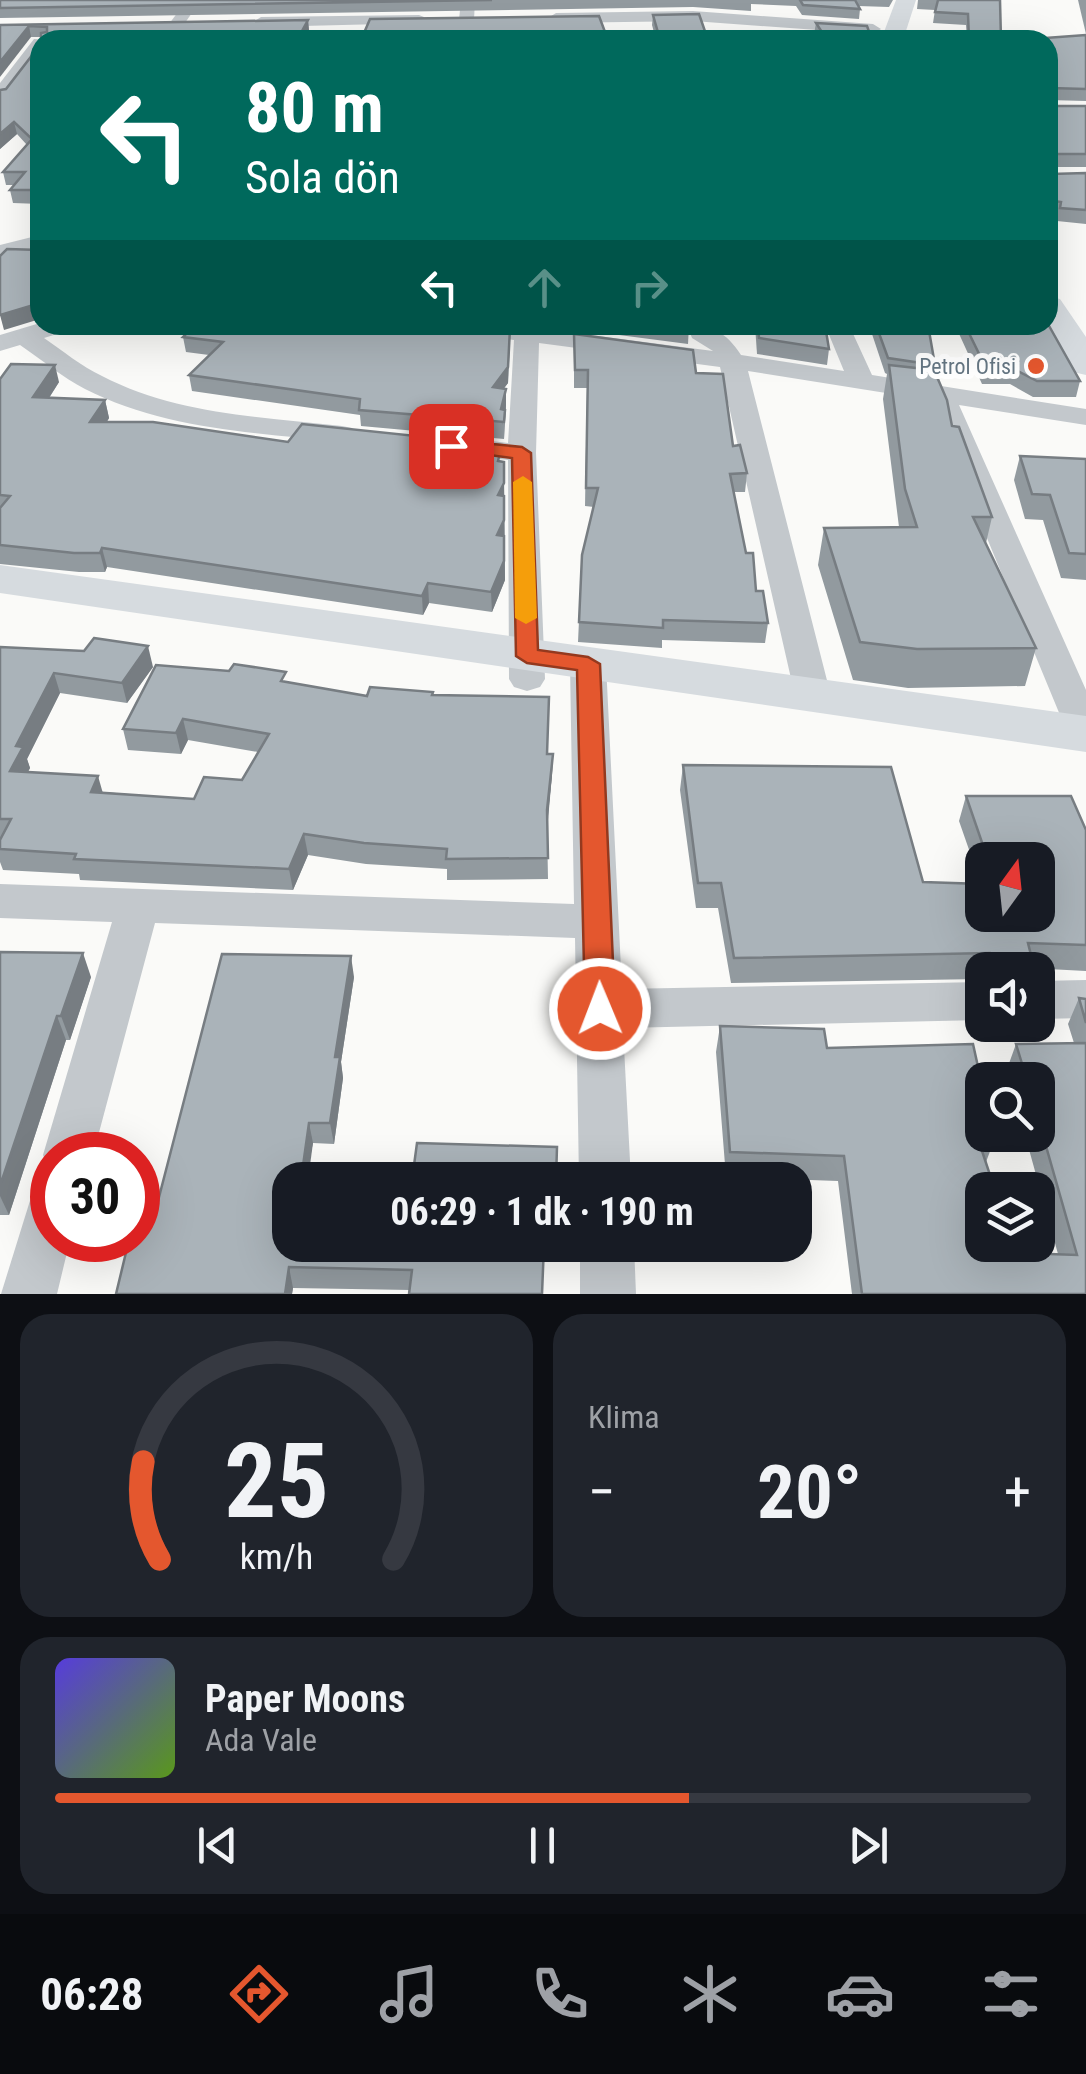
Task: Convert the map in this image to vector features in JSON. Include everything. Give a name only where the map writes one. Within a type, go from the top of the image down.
[{"type":"street","points":[[178,24],[194,0]]},
{"type":"street","points":[[255,22],[266,0]]},
{"type":"street","points":[[321,20],[326,0]]},
{"type":"street","points":[[465,30],[468,0]]},
{"type":"street","points":[[610,0],[631,30]]},
{"type":"street","points":[[622,30],[626,0]]},
{"type":"street","points":[[886,30],[906,0]]},
{"type":"street","points":[[857,8],[877,30]]},
{"type":"street","points":[[540,18],[746,18],[837,30]]},
{"type":"street","points":[[447,20],[484,19]]},
{"type":"street","points":[[236,22],[429,20]]},
{"type":"street","points":[[167,30],[178,24],[198,23]]},
{"type":"street","points":[[0,95],[7,78],[30,47]]},
{"type":"street","points":[[0,225],[30,233]]},
{"type":"street","points":[[0,252],[30,239]]},
{"type":"street","points":[[1058,285],[1086,325]]},
{"type":"street","points":[[1058,321],[1086,364]]},
{"type":"street","points":[[521,335],[726,344],[862,382],[1086,417]]},
{"type":"street","points":[[841,335],[862,382]]},
{"type":"street","points":[[527,336],[522,453],[527,667]]},
{"type":"street","points":[[12,339],[94,383],[142,402],[239,423],[371,437]]},
{"type":"street","points":[[726,344],[813,696]]},
{"type":"street","points":[[942,395],[1086,733]]},
{"type":"street","points":[[428,443],[522,453]]},
{"type":"street","points":[[0,579],[1086,762]]},
{"type":"street","points":[[0,606],[527,667]]},
{"type":"street","points":[[589,676],[813,696],[1086,733]]},
{"type":"street","points":[[589,676],[604,1162]]},
{"type":"street","points":[[0,902],[598,922]]},
{"type":"street","points":[[74,1132],[138,906]]},
{"type":"street","points":[[1055,1000],[1086,999]]},
{"type":"street","points":[[600,1009],[965,1001]]},
{"type":"street","points":[[28,1294],[37,1262]]},
{"type":"street","points":[[607,1262],[608,1294]]},
{"type":"building","points":[[0,0],[492,0],[0,8]]},
{"type":"building","points":[[800,0],[855,0],[860,9],[803,5]]},
{"type":"building","points":[[938,0],[1000,0],[1001,30],[969,30],[968,14],[935,12]]},
{"type":"building","points":[[699,14],[705,30],[657,30],[653,15]]},
{"type":"building","points":[[599,16],[604,30],[365,30],[370,19]]},
{"type":"building","points":[[308,20],[302,30],[47,30],[29,26],[0,62],[0,25]]},
{"type":"building","points":[[816,23],[867,26],[868,30],[821,30]]},
{"type":"building","points":[[1086,35],[1086,89],[1058,88],[1058,37]]},
{"type":"building","points":[[30,58],[30,137],[14,122],[0,134],[0,90],[6,89]]},
{"type":"building","points":[[1058,106],[1086,106],[1086,154],[1058,154]]},
{"type":"building","points":[[30,141],[30,190],[10,190],[25,172],[3,172]]},
{"type":"building","points":[[1086,173],[1086,210],[1060,208],[1058,174]]},
{"type":"building","points":[[7,249],[30,250],[30,306],[0,315],[0,256]]},
{"type":"building","points":[[510,335],[508,367],[493,387],[506,389],[501,409],[505,410],[504,422],[359,410],[360,399],[189,375],[223,342],[183,337]]},
{"type":"building","points":[[574,335],[581,335],[693,350],[696,373],[723,374],[733,446],[740,445],[747,473],[730,474],[746,553],[753,553],[756,591],[763,591],[768,623],[663,620],[663,628],[579,622],[582,555],[598,488],[586,488],[588,370],[575,370]]},
{"type":"building","points":[[759,335],[827,335],[829,349]]},
{"type":"building","points":[[880,335],[930,335],[935,365],[888,358]]},
{"type":"building","points":[[970,335],[1054,335],[1080,381],[1037,381],[1014,369],[986,368]]},
{"type":"building","points":[[11,364],[55,365],[33,397],[105,400],[90,422],[153,422],[288,442],[302,424],[502,445],[498,461],[504,462],[504,483],[498,495],[504,496],[504,520],[497,535],[504,536],[504,561],[491,592],[428,583],[422,596],[102,548],[100,553],[74,553],[0,545],[0,508],[10,496],[0,495],[0,379]]},
{"type":"building","points":[[889,365],[934,370],[947,400],[952,426],[959,427],[992,517],[973,517],[1036,648],[917,649],[860,642],[824,528],[917,527],[905,489]]},
{"type":"building","points":[[1020,456],[1086,459],[1086,554],[1069,553],[1050,495],[1032,494]]},
{"type":"building","points":[[94,638],[148,646],[122,683],[54,673],[16,746],[23,747],[10,771],[98,776],[91,792],[194,799],[204,777],[242,780],[269,734],[183,719],[176,733],[123,729],[156,665],[229,671],[234,664],[286,672],[281,681],[367,696],[370,687],[433,692],[432,695],[549,697],[547,754],[553,754],[547,810],[548,858],[446,859],[447,849],[304,834],[289,869],[74,859],[76,854],[0,849],[0,840],[11,819],[0,819],[0,647],[84,651]]},
{"type":"building","points":[[683,765],[891,767],[923,882],[965,883],[965,932],[1055,932],[1055,842],[982,842],[966,796],[1071,796],[1086,830],[1086,945],[1028,943],[1030,952],[734,958],[721,883],[698,883]]},
{"type":"building","points":[[0,952],[83,953],[61,1016],[57,1016],[0,1186]]},
{"type":"building","points":[[222,954],[351,956],[335,1057],[340,1057],[330,1123],[309,1123],[304,1162],[272,1162],[272,1262],[543,1262],[542,1294],[409,1294],[412,1270],[289,1267],[285,1294],[116,1294],[124,1262],[160,1262],[160,1193]]},
{"type":"building","points":[[1079,998],[1086,999],[1086,1023]]},
{"type":"building","points":[[720,1026],[824,1029],[827,1048],[973,1044],[977,1062],[965,1062],[965,1152],[982,1152],[989,1172],[965,1172],[965,1262],[1055,1262],[1055,1254],[1077,1255],[1048,1152],[1055,1152],[1055,1062],[1022,1062],[1016,1044],[1086,1043],[1086,1294],[862,1294],[844,1156],[730,1152]]},
{"type":"building","points":[[417,1143],[557,1147],[557,1162],[414,1162]]},
{"type":"slow traffic","points":[[523,482],[526,618]]},
{"type":"place","name":"Petrol Ofisi","points":[[1036,366]]},
{"type":"route","points":[[451,446],[522,453],[527,656],[588,664],[600,1009]]}]
